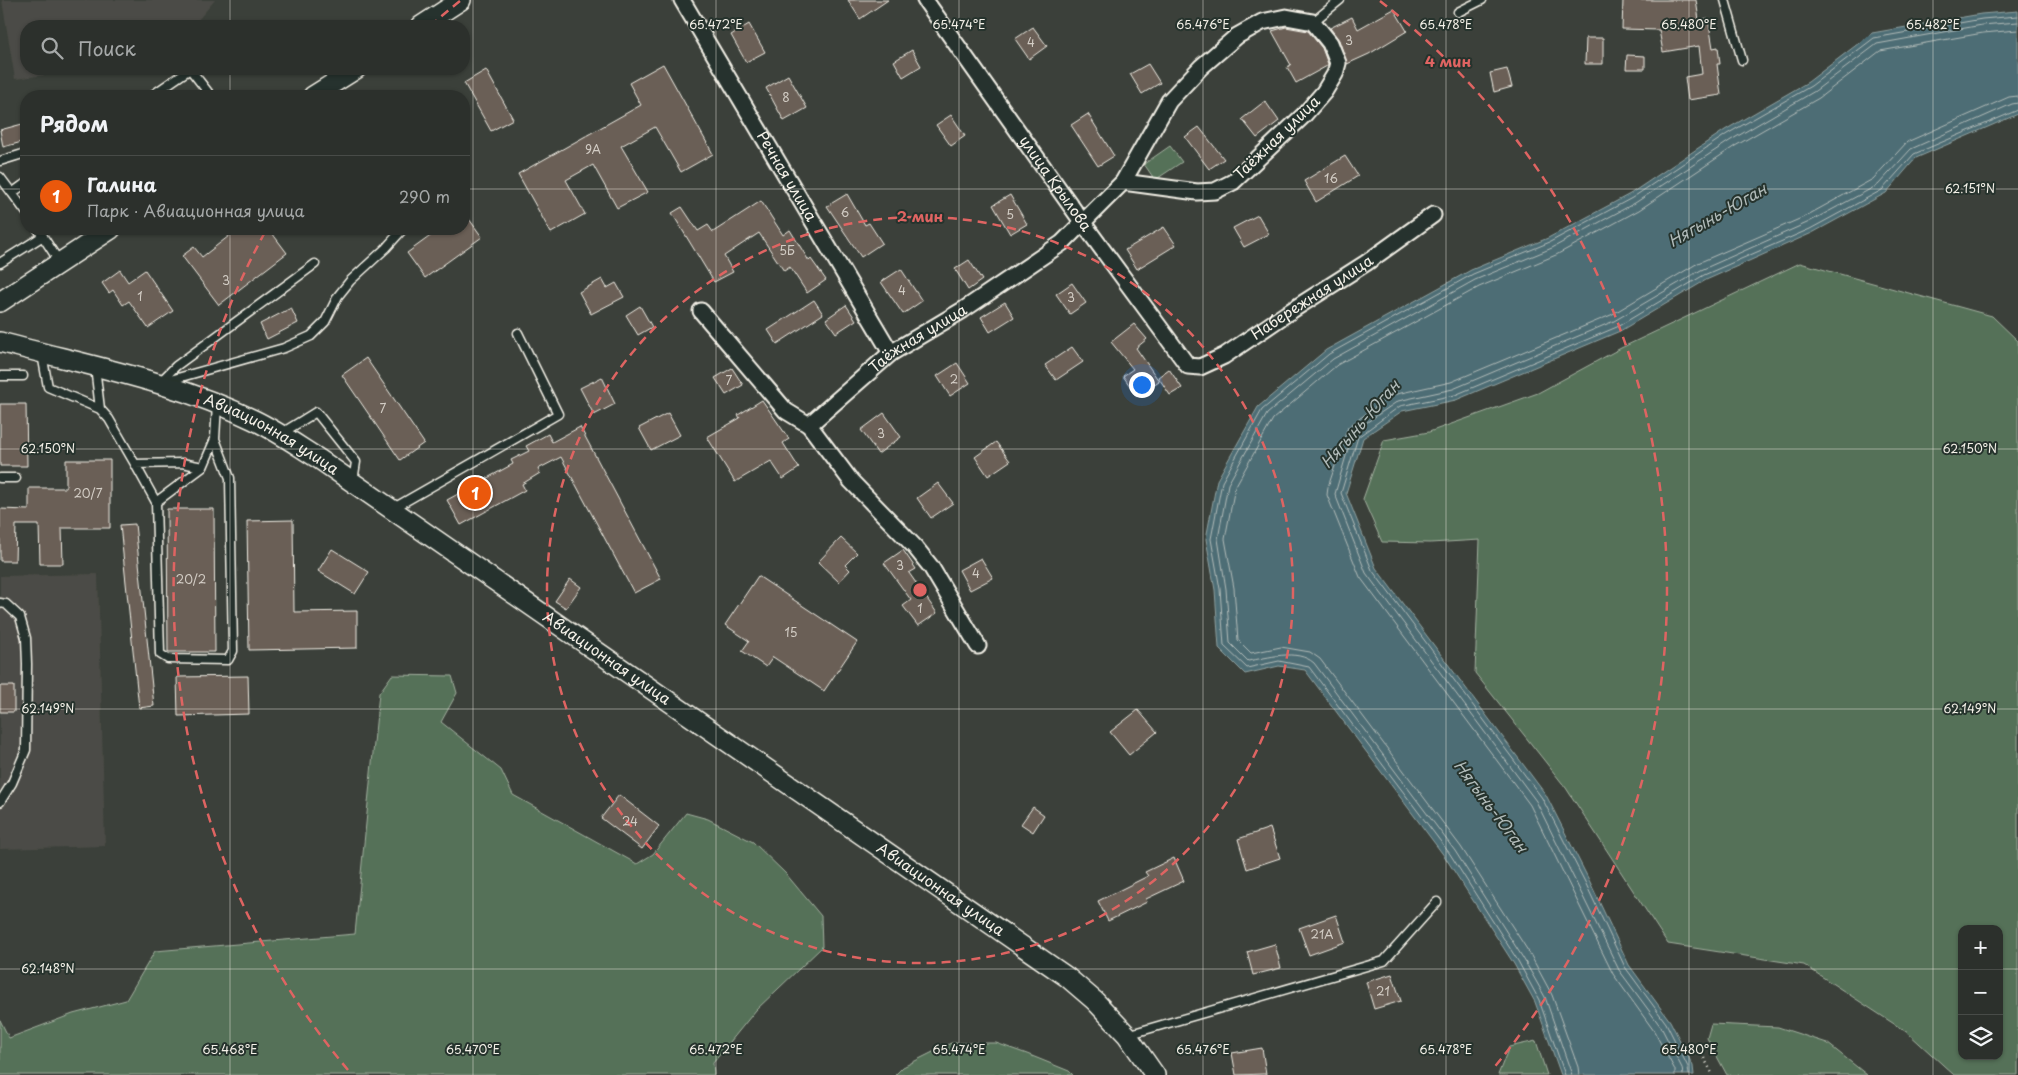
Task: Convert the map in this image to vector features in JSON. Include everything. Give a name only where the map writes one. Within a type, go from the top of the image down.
[{"type":"street","points":[[430,20],[461,0]]},
{"type":"street","name":"Речная улица","points":[[682,0],[891,353]]},
{"type":"street","name":"улица Крылова","points":[[925,0],[1083,223],[1188,366]]},
{"type":"street","name":"Таёжная улица","points":[[809,425],[891,353],[963,310],[1062,243],[1123,182],[1169,101],[1201,67],[1237,36],[1262,22],[1286,17],[1313,22],[1330,43],[1338,63],[1336,74],[1324,92],[1304,115],[1233,182],[1215,191],[1197,192],[1123,182]]},
{"type":"street","points":[[323,90],[346,75]]},
{"type":"street","name":"Набережная улица","points":[[1188,366],[1200,367],[1224,356],[1366,263],[1433,215]]},
{"type":"street","points":[[0,302],[102,235]]},
{"type":"street","points":[[701,311],[786,411],[809,425],[851,481],[914,546],[931,567],[978,646]]},
{"type":"street","name":"Авиационная улица","points":[[0,342],[94,365],[158,384],[217,404],[255,420],[280,434],[392,509],[1067,977],[1095,1001],[1127,1035],[1155,1075]]},
{"type":"lane","points":[[1313,22],[1340,0]]},
{"type":"lane","points":[[1458,12],[1482,0]]},
{"type":"lane","points":[[1725,0],[1742,60]]},
{"type":"lane","points":[[160,90],[182,75]]},
{"type":"lane","points":[[195,75],[206,90]]},
{"type":"lane","points":[[0,161],[20,155]]},
{"type":"lane","points":[[0,177],[20,204]]},
{"type":"lane","points":[[12,193],[20,187]]},
{"type":"lane","points":[[0,263],[36,235]]},
{"type":"lane","points":[[42,235],[60,263]]},
{"type":"lane","points":[[158,384],[284,348],[312,336],[326,322],[338,296],[350,281],[398,235]]},
{"type":"lane","points":[[158,384],[176,366],[315,264]]},
{"type":"lane","points":[[392,509],[558,414],[518,333]]},
{"type":"lane","points":[[41,353],[48,387],[100,409],[109,419],[156,502],[160,654],[168,659],[228,660],[233,650],[230,478],[215,439]]},
{"type":"lane","points":[[94,365],[100,409]]},
{"type":"lane","points":[[0,376],[23,376]]},
{"type":"lane","points":[[156,502],[203,467],[215,439],[217,404]]},
{"type":"lane","points":[[280,434],[316,412],[356,462],[352,482]]},
{"type":"lane","points":[[135,464],[182,463],[203,467]]},
{"type":"lane","points":[[0,478],[16,478]]},
{"type":"lane","points":[[0,603],[6,604],[20,617],[26,638],[27,664],[26,750],[12,783],[0,802]]},
{"type":"lane","points":[[1127,1035],[1384,961],[1437,902]]},
{"type":"path","points":[[1704,1058],[1713,1075]]},
{"type":"shaded area","points":[[2,0],[215,0],[198,20],[20,20],[20,75],[45,75],[15,79]]},
{"type":"shaded area","points":[[98,574],[105,846],[0,849],[0,576]]},
{"type":"green space","points":[[1170,146],[1182,162],[1155,180],[1144,164]]},
{"type":"green space","points":[[1800,263],[1992,316],[2018,341],[2018,1075],[1954,1075],[1908,1033],[1804,965],[1668,944],[1566,788],[1475,673],[1480,540],[1430,543],[1382,542],[1363,499],[1384,440],[1429,432],[1538,393],[1621,348]]},
{"type":"green space","points":[[392,675],[452,676],[457,693],[441,722],[501,770],[513,795],[637,864],[653,854],[686,813],[708,819],[753,842],[786,874],[821,916],[822,947],[756,1010],[713,1063],[714,1075],[0,1075],[0,1020],[9,1038],[73,1014],[126,1000],[155,951],[355,934],[379,693]]},
{"type":"green space","points":[[1711,1024],[1778,1027],[1827,1043],[1867,1075],[1727,1075],[1707,1038]]},
{"type":"green space","points":[[1536,1041],[1547,1075],[1498,1075],[1509,1047]]},
{"type":"green space","points":[[951,1043],[996,1043],[1069,1071],[1073,1075],[895,1075],[903,1067]]},
{"type":"water","name":"Нягынь-Юган","points":[[2018,11],[2018,114],[1916,158],[1886,193],[1812,233],[1706,280],[1620,331],[1456,400],[1402,411],[1363,438],[1346,493],[1376,568],[1546,795],[1629,965],[1670,1021],[1693,1066],[1694,1075],[1561,1075],[1535,1002],[1514,964],[1445,857],[1305,670],[1279,666],[1245,674],[1219,648],[1215,590],[1206,539],[1217,480],[1258,407],[1326,350],[1471,270],[1548,238],[1630,194],[1725,130],[1808,82],[1872,33],[1981,14]]},
{"type":"building","points":[[848,0],[888,0],[860,19]]},
{"type":"building","points":[[1623,0],[1696,0],[1699,20],[1708,18],[1713,48],[1718,47],[1720,64],[1717,64],[1721,95],[1688,100],[1685,77],[1702,74],[1699,46],[1663,52],[1659,30],[1622,29]]},
{"type":"building","points":[[1394,9],[1407,31],[1369,54],[1347,64],[1339,40],[1330,28],[1352,17],[1358,29]]},
{"type":"building","points":[[749,24],[765,52],[746,62],[731,35]]},
{"type":"building","points":[[1033,27],[1047,46],[1029,59],[1015,39]]},
{"type":"building","points":[[1286,27],[1308,31],[1322,48],[1328,64],[1296,83],[1287,67],[1291,65],[1272,31]]},
{"type":"building","points":[[1586,38],[1603,38],[1603,64],[1585,64]]},
{"type":"building","points":[[912,50],[921,66],[903,77],[894,61]]},
{"type":"building","points":[[1627,55],[1645,56],[1645,69],[1626,69]]},
{"type":"building","points":[[663,64],[713,154],[681,172],[655,127],[621,146],[648,192],[617,208],[593,165],[566,180],[585,214],[551,233],[518,174],[641,105],[629,83]]},
{"type":"building","points":[[1148,64],[1160,83],[1142,94],[1130,74]]},
{"type":"building","points":[[1507,69],[1512,87],[1494,92],[1490,73]]},
{"type":"building","points":[[486,70],[513,119],[491,131],[470,94],[470,90],[468,90],[464,83]]},
{"type":"building","points":[[788,75],[807,108],[784,121],[766,88]]},
{"type":"building","points":[[1265,101],[1279,121],[1257,138],[1242,119]]},
{"type":"building","points":[[1088,114],[1114,156],[1098,166],[1071,125]]},
{"type":"building","points":[[951,115],[965,136],[951,146],[936,125]]},
{"type":"building","points":[[20,125],[20,143],[3,147],[0,130]]},
{"type":"building","points":[[1199,127],[1224,159],[1209,169],[1185,137]]},
{"type":"building","points":[[1345,156],[1358,176],[1316,202],[1304,181]]},
{"type":"building","points":[[847,194],[865,225],[869,223],[882,243],[861,257],[827,206]]},
{"type":"building","points":[[1010,195],[1027,224],[1010,234],[993,205]]},
{"type":"building","points":[[761,201],[783,235],[790,230],[809,261],[811,259],[826,280],[807,293],[790,267],[784,271],[759,233],[724,256],[733,272],[714,282],[672,213],[682,207],[698,231],[708,225],[713,232]]},
{"type":"building","points":[[1258,215],[1269,234],[1244,247],[1233,228]]},
{"type":"building","points":[[470,220],[482,237],[425,278],[407,253],[432,235],[470,235]]},
{"type":"building","points":[[1164,227],[1176,245],[1137,269],[1125,250]]},
{"type":"building","points":[[230,235],[274,235],[287,253],[219,305],[182,256],[194,247],[202,257]]},
{"type":"building","points":[[969,260],[982,280],[968,290],[955,269]]},
{"type":"building","points":[[901,269],[922,301],[903,314],[881,282]]},
{"type":"building","points":[[120,270],[128,282],[145,270],[173,311],[148,328],[129,301],[123,305],[113,290],[109,293],[102,283]]},
{"type":"building","points":[[602,279],[607,288],[616,283],[624,297],[591,314],[579,292]]},
{"type":"building","points":[[1072,283],[1086,303],[1070,314],[1056,294]]},
{"type":"building","points":[[814,300],[823,314],[777,344],[768,330]]},
{"type":"building","points":[[1005,302],[1014,317],[990,332],[981,317]]},
{"type":"building","points":[[846,305],[856,320],[836,333],[826,319]]},
{"type":"building","points":[[640,306],[652,327],[638,335],[626,315]]},
{"type":"building","points":[[291,308],[298,323],[267,339],[260,324]]},
{"type":"building","points":[[1134,324],[1147,339],[1136,348],[1159,381],[1137,396],[1123,376],[1133,369],[1111,342]]},
{"type":"building","points":[[1072,347],[1083,362],[1056,380],[1045,365]]},
{"type":"building","points":[[366,358],[424,443],[400,460],[342,375]]},
{"type":"building","points":[[957,363],[970,383],[950,396],[937,376]]},
{"type":"building","points":[[732,368],[743,385],[726,395],[715,378]]},
{"type":"building","points":[[1169,369],[1182,388],[1170,395],[1158,377]]},
{"type":"building","points":[[602,377],[615,404],[594,415],[580,388]]},
{"type":"building","points":[[762,400],[789,439],[783,443],[799,468],[783,479],[771,461],[735,482],[707,437],[740,418],[738,415]]},
{"type":"building","points":[[0,404],[26,404],[27,466],[0,466]]},
{"type":"building","points":[[668,413],[680,435],[651,450],[639,428]]},
{"type":"building","points":[[884,413],[901,437],[878,454],[861,430]]},
{"type":"building","points":[[580,427],[661,579],[634,593],[561,457],[538,469],[540,473],[522,484],[525,490],[461,525],[447,500],[513,464],[511,460],[529,451],[526,446],[548,434],[552,442]]},
{"type":"building","points":[[996,442],[1010,461],[988,476],[975,457]]},
{"type":"building","points":[[66,460],[110,460],[110,528],[62,528],[63,564],[40,564],[39,525],[16,525],[15,561],[0,561],[0,509],[29,510],[29,488],[66,488]]},
{"type":"building","points":[[938,483],[953,503],[931,518],[917,498]]},
{"type":"building","points":[[167,509],[214,509],[215,652],[168,652]]},
{"type":"building","points":[[293,520],[294,612],[357,611],[357,648],[249,650],[247,521]]},
{"type":"building","points":[[135,524],[154,706],[139,708],[120,525]]},
{"type":"building","points":[[841,538],[857,553],[845,565],[850,570],[839,582],[818,562]]},
{"type":"building","points":[[332,549],[369,572],[355,594],[318,571]]},
{"type":"building","points":[[903,550],[916,569],[909,573],[937,613],[918,626],[903,606],[911,600],[884,563]]},
{"type":"building","points":[[981,558],[993,578],[970,590],[959,570]]},
{"type":"building","points":[[758,576],[857,642],[824,691],[773,657],[766,667],[742,651],[749,641],[725,625]]},
{"type":"building","points":[[570,579],[581,587],[566,608],[555,601]]},
{"type":"building","points":[[248,676],[249,714],[178,716],[177,677]]},
{"type":"building","points":[[0,686],[14,686],[14,712],[0,712]]},
{"type":"building","points":[[1138,710],[1157,732],[1129,755],[1110,732]]},
{"type":"building","points":[[619,795],[659,826],[642,849],[601,818]]},
{"type":"building","points":[[1033,807],[1044,815],[1033,832],[1021,824]]},
{"type":"building","points":[[1270,828],[1280,858],[1247,869],[1238,839]]},
{"type":"building","points":[[1174,858],[1184,881],[1146,899],[1147,902],[1108,921],[1098,901],[1148,876],[1145,872]]},
{"type":"building","points":[[1336,915],[1345,942],[1309,955],[1299,928]]},
{"type":"building","points":[[1275,944],[1281,968],[1253,975],[1247,952]]},
{"type":"building","points":[[1392,974],[1401,1001],[1374,1009],[1366,982]]},
{"type":"building","points":[[1262,1048],[1266,1074],[1236,1075],[1232,1053]]},
{"type":"place","name":"Галина","points":[[475,493]]}]
